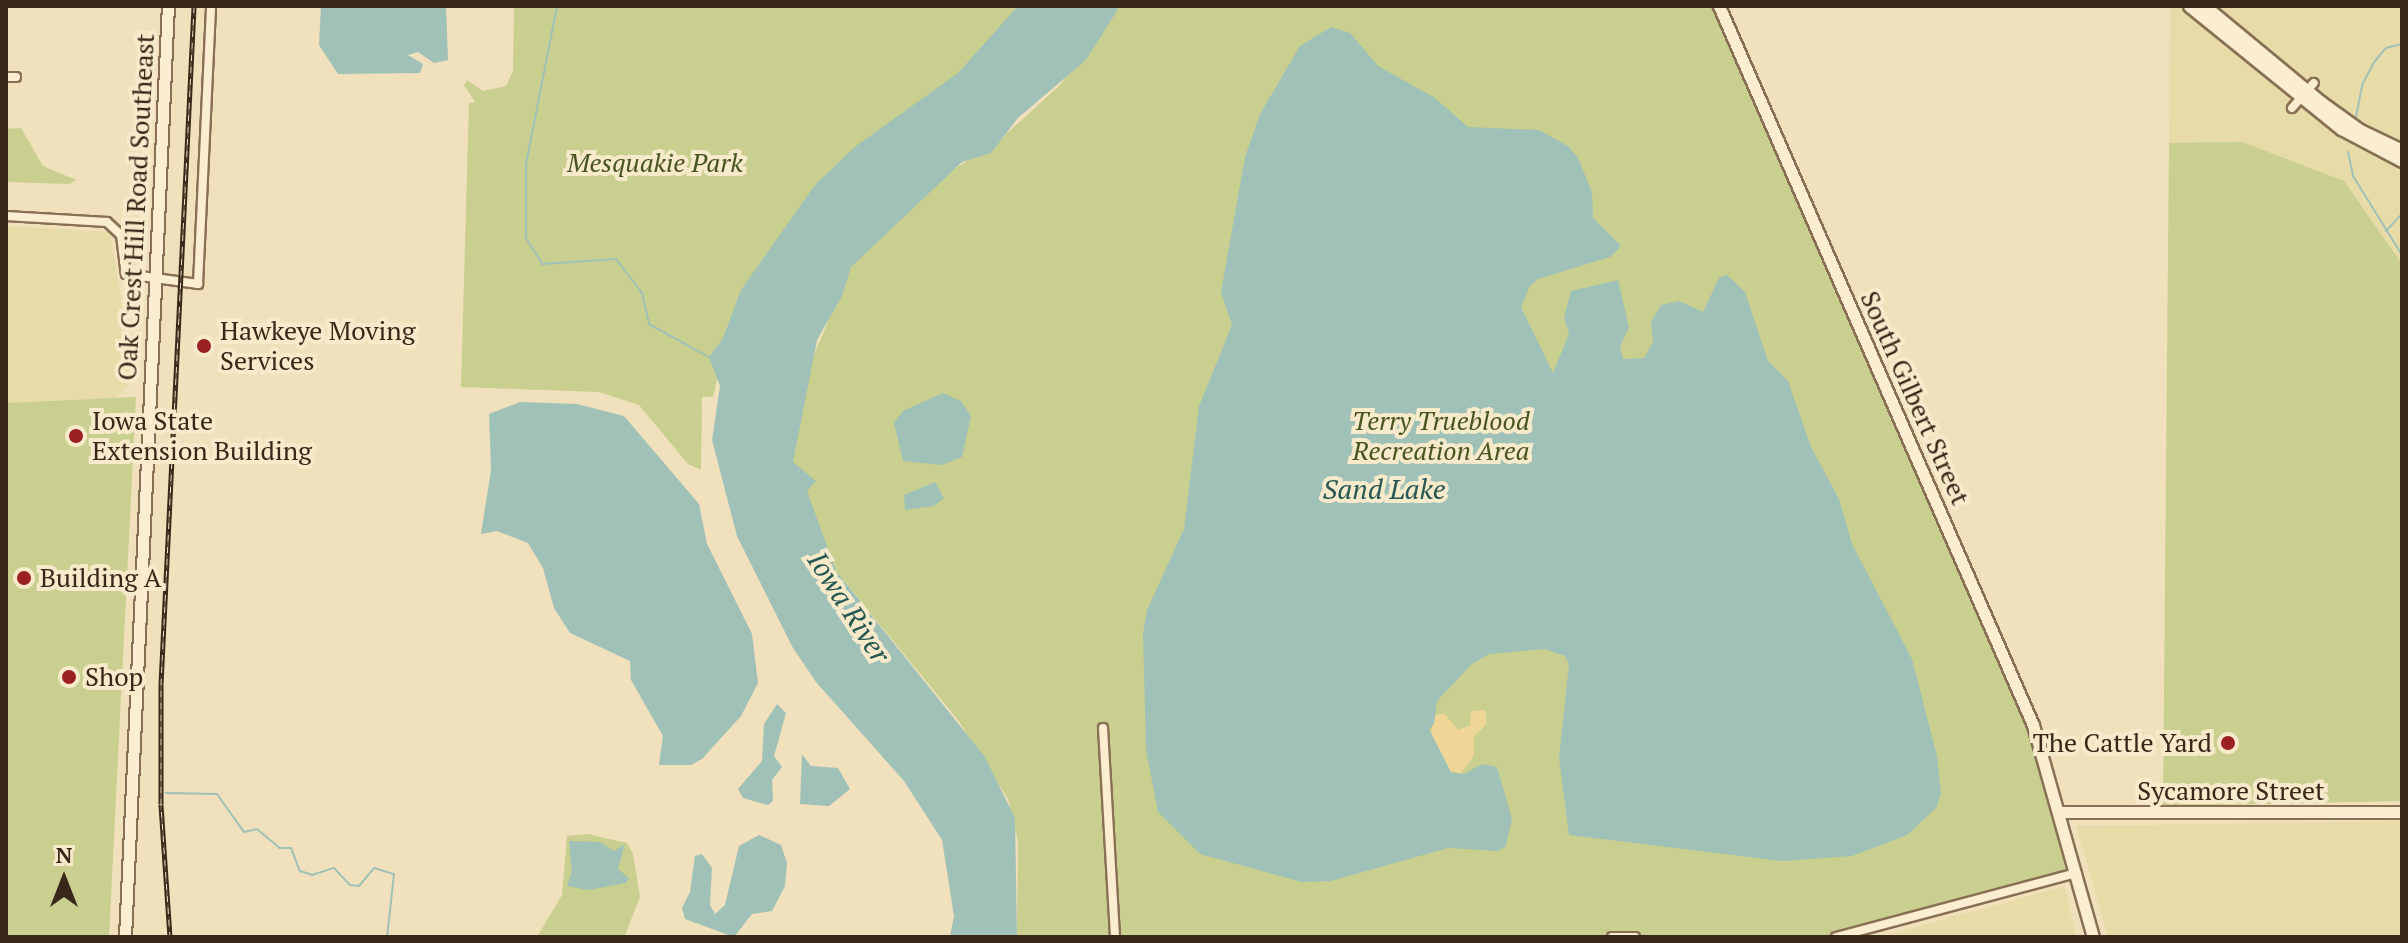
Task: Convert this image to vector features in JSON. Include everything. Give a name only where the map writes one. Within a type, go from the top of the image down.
[{"type":"main road","name":"Oak Crest Hill Road Southeast","points":[[125,937],[168,6]]},
{"type":"main road","name":"South Gilbert Street","points":[[1719,6],[2003,654],[2060,812],[2093,937]]},
{"type":"main road","points":[[2189,6],[2360,130],[2402,150]]},
{"type":"main road","points":[[2205,6],[2307,90],[2341,129],[2402,161]]},
{"type":"main road","name":"Sycamore Street","points":[[2060,812],[2402,812]]},
{"type":"street","points":[[6,216],[107,222],[121,235],[126,274],[155,281],[198,284],[211,6]]},
{"type":"street","points":[[2292,108],[2307,90]]},
{"type":"street","points":[[1103,728],[1115,937]]},
{"type":"street","points":[[1836,937],[2077,873]]},
{"type":"street","points":[[1612,937],[1635,937]]},
{"type":"shaded area","points":[[2170,6],[2402,6],[2402,264],[2344,181],[2169,143]]},
{"type":"shaded area","points":[[6,226],[110,232],[129,344],[129,385],[116,398],[6,403]]},
{"type":"shaded area","points":[[2402,821],[2402,937],[2108,937],[2076,826]]},
{"type":"shaded area","points":[[2065,886],[2076,937],[1879,937]]},
{"type":"green space","name":"Mesquakie Park","points":[[514,6],[1032,6],[724,348],[713,397],[702,397],[701,470],[688,464],[639,405],[599,392],[461,387],[469,103],[475,102],[464,85],[467,80],[483,91],[506,86],[513,71]]},
{"type":"green space","name":"Terry Trueblood Recreation Area","points":[[1120,6],[1718,6],[2055,783],[2080,868],[1820,937],[1017,937],[1018,841],[1008,799],[958,720],[836,571],[793,463],[797,395],[851,267],[918,193],[1003,137],[1060,85]]},
{"type":"green space","points":[[21,128],[43,166],[76,180],[70,184],[6,182],[6,129]]},
{"type":"green space","points":[[2242,142],[2344,181],[2402,264],[2402,801],[2163,806],[2169,143]]},
{"type":"green space","points":[[136,397],[109,937],[6,937],[6,403]]},
{"type":"green space","points":[[588,834],[627,843],[633,854],[640,897],[625,935],[537,937],[562,895],[567,836]]},
{"type":"sand","points":[[1485,710],[1487,724],[1474,736],[1474,755],[1461,773],[1451,772],[1430,738],[1434,716],[1444,713],[1458,730],[1470,725],[1471,711]]},
{"type":"water","points":[[321,6],[446,6],[448,60],[434,63],[418,52],[408,55],[423,64],[420,73],[338,74],[319,45]]},
{"type":"water","name":"Iowa River","points":[[1018,6],[1120,6],[1086,60],[1018,118],[991,153],[962,162],[851,267],[842,296],[817,340],[793,462],[816,481],[807,491],[836,571],[985,757],[1015,818],[1017,937],[950,937],[954,916],[942,840],[904,781],[816,682],[793,648],[737,536],[712,440],[720,386],[709,357],[723,338],[741,290],[815,185],[856,146],[958,73]]},
{"type":"water","name":"Sand Lake","points":[[1331,27],[1350,33],[1378,66],[1435,98],[1468,127],[1539,130],[1568,146],[1578,158],[1592,192],[1593,218],[1621,246],[1610,257],[1538,279],[1530,286],[1521,307],[1553,373],[1569,334],[1564,318],[1571,291],[1618,280],[1629,327],[1620,347],[1623,359],[1644,358],[1653,342],[1651,322],[1661,305],[1679,301],[1703,312],[1719,278],[1727,275],[1745,292],[1768,361],[1788,381],[1811,447],[1839,499],[1852,544],[1912,659],[1937,756],[1941,794],[1936,808],[1907,835],[1852,856],[1783,861],[1569,835],[1559,758],[1569,664],[1565,656],[1544,649],[1489,654],[1472,664],[1437,701],[1434,724],[1429,729],[1451,772],[1464,774],[1482,764],[1497,767],[1512,819],[1506,846],[1498,851],[1448,848],[1331,881],[1302,882],[1200,854],[1158,812],[1146,750],[1143,633],[1147,610],[1184,529],[1199,406],[1232,325],[1221,292],[1245,157],[1260,114],[1300,46]]},
{"type":"water","points":[[943,393],[961,401],[971,416],[962,457],[942,465],[903,461],[894,423],[903,411]]},
{"type":"water","points":[[520,402],[577,404],[624,416],[699,504],[707,544],[752,634],[758,683],[741,716],[702,759],[691,765],[659,765],[663,736],[631,680],[630,661],[570,633],[554,608],[543,568],[528,543],[497,531],[481,534],[491,470],[489,414]]},
{"type":"water","points":[[935,482],[944,498],[934,506],[905,510],[904,495]]},
{"type":"water","points":[[777,704],[786,713],[774,756],[782,767],[772,780],[773,801],[768,805],[743,798],[738,789],[762,761],[764,724]]},
{"type":"water","points":[[802,754],[811,766],[838,768],[850,789],[829,806],[800,804]]},
{"type":"water","points":[[759,835],[781,845],[787,863],[785,886],[772,911],[752,914],[734,937],[685,919],[682,908],[690,892],[695,856],[702,854],[712,868],[710,905],[715,914],[725,905],[739,846]]},
{"type":"water","points":[[569,841],[600,842],[614,851],[625,844],[618,869],[629,878],[626,883],[588,890],[567,886],[572,872]]},
{"type":"waterway","points":[[557,6],[526,164],[526,238],[542,264],[616,259],[642,293],[649,324],[709,357]]},
{"type":"waterway","points":[[2356,117],[2362,85],[2375,61],[2386,48],[2402,44]]},
{"type":"waterway","points":[[2348,152],[2353,176],[2402,255]]},
{"type":"waterway","points":[[2386,231],[2402,214]]},
{"type":"waterway","points":[[166,793],[217,794],[244,832],[257,829],[280,848],[291,848],[300,871],[312,875],[334,868],[350,885],[359,886],[374,868],[394,874],[387,937]]},
{"type":"railway","points":[[170,937],[161,804],[161,684],[194,6]]},
{"type":"place","name":"Hawkeye Moving Services","points":[[204,346]]},
{"type":"place","name":"Iowa State Extension Building","points":[[76,436]]},
{"type":"place","name":"Building A","points":[[24,578]]},
{"type":"place","name":"Shop","points":[[69,677]]},
{"type":"place","name":"The Cattle Yard","points":[[2228,743]]}]
